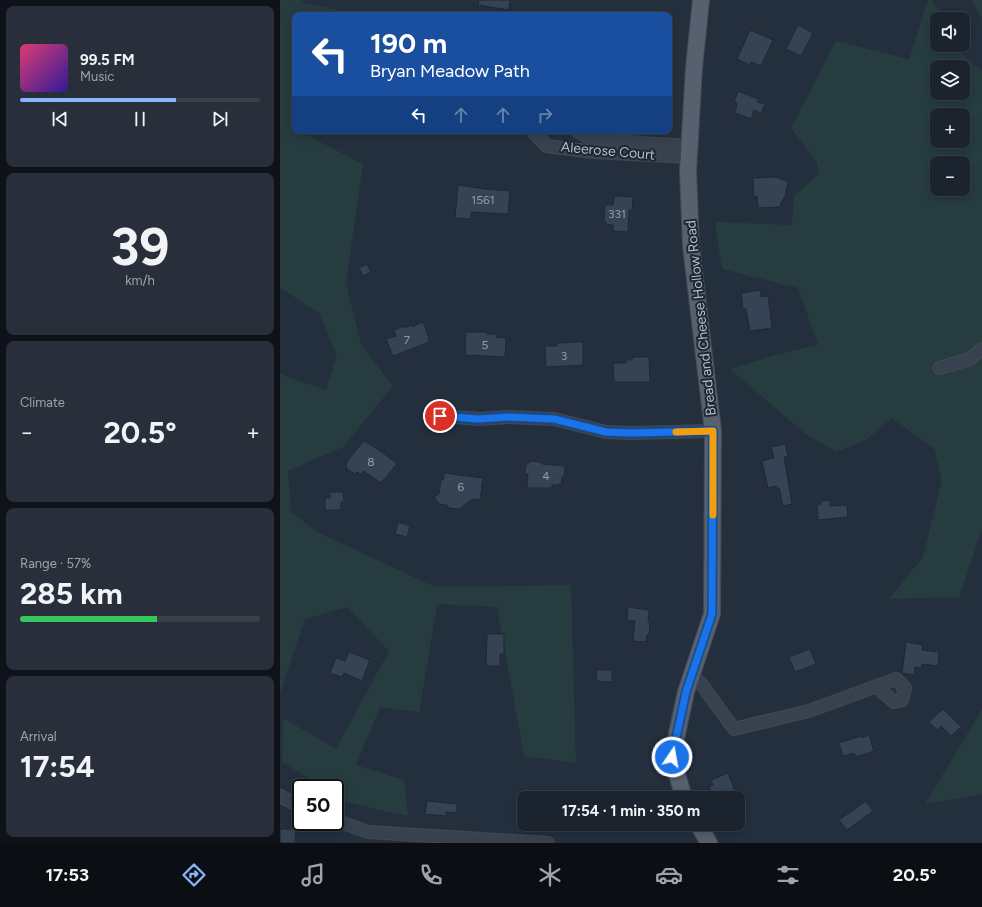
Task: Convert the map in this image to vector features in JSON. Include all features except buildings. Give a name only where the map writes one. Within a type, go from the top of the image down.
[{"type":"main road","name":"Bread and Cheese Hollow Road","points":[[682,791],[672,757],[686,692],[712,614],[713,431],[691,246],[688,152],[694,68],[702,0]]},
{"type":"main road","points":[[702,831],[709,843]]},
{"type":"street","name":"Aleerose Court","points":[[537,134],[547,146],[594,152],[688,152]]},
{"type":"street","points":[[583,134],[594,140],[688,152]]},
{"type":"street","points":[[939,368],[970,359],[982,348]]},
{"type":"street","points":[[428,415],[478,419],[508,417],[554,419],[606,432],[631,433],[713,431]]},
{"type":"street","points":[[692,675],[702,684],[734,729],[808,711],[876,686]]},
{"type":"street","points":[[280,796],[292,802]]},
{"type":"street","points":[[344,823],[368,832],[548,843]]},
{"type":"green space","points":[[280,0],[301,0],[304,3],[348,12],[292,12],[291,127],[292,134],[305,134],[363,164],[346,283],[361,345],[393,386],[343,447],[288,471],[291,512],[317,532],[435,587],[571,585],[576,763],[524,756],[497,607],[437,604],[419,712],[380,707],[356,765],[404,780],[408,816],[346,802],[344,801],[344,779],[309,779],[282,762],[283,718],[336,749],[389,651],[347,607],[305,619],[280,693],[280,374],[326,390],[337,356],[319,313],[280,288]]},
{"type":"green space","points":[[928,0],[932,0],[939,12],[930,12],[930,52],[962,52],[969,60],[930,60],[930,100],[970,100],[970,61],[982,71],[982,529],[959,597],[889,599],[923,557],[942,481],[934,449],[892,418],[866,440],[836,452],[803,432],[730,369],[772,356],[818,345],[798,288],[722,269],[715,222],[792,225],[794,196],[819,174],[817,162],[791,128],[836,41],[909,59]]},
{"type":"green space","points":[[972,0],[982,0],[982,18]]},
{"type":"green space","points":[[982,709],[982,794],[925,804]]},
{"type":"slow traffic","points":[[676,432],[713,431],[713,515]]},
{"type":"route","points":[[440,416],[478,419],[508,417],[554,419],[606,432],[631,433],[713,431],[712,614],[686,692],[672,757]]}]
